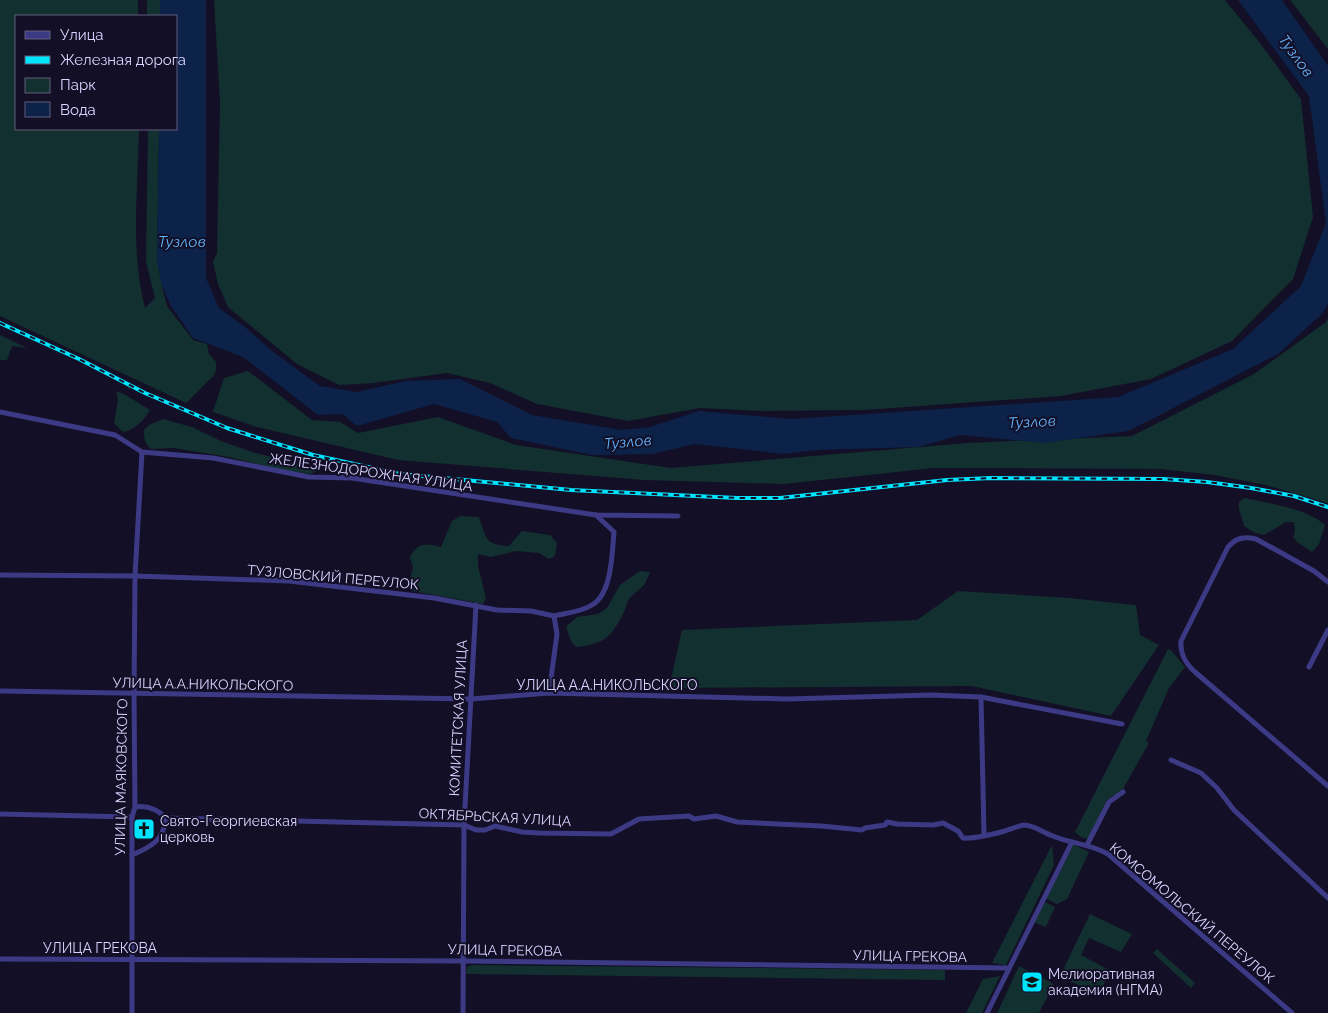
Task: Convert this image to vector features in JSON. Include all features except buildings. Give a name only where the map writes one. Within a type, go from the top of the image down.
[{"type":"street","name":"ЖЕЛЕЗНОДОРОЖНАЯ УЛИЦА","points":[[0,412],[115,436],[142,452],[213,458],[310,477],[352,478],[596,515],[678,516]]},
{"type":"street","name":"УЛИЦА МАЯКОВСКОГО","points":[[132,1013],[132,817],[135,807],[135,576],[142,452]]},
{"type":"street","points":[[549,693],[558,634],[554,616],[593,605],[601,599],[605,592],[614,532],[596,515]]},
{"type":"street","points":[[1328,582],[1314,571],[1256,539],[1240,538],[1233,541],[1228,547],[1180,641],[1180,652],[1195,672],[1328,786]]},
{"type":"street","name":"ТУЗЛОВСКИЙ ПЕРЕУЛОК","points":[[0,575],[135,576],[289,581],[434,598],[497,610],[531,611],[554,616]]},
{"type":"street","name":"КОМИТЕТСКАЯ УЛИЦА","points":[[463,1013],[464,825],[476,605]]},
{"type":"street","points":[[1309,666],[1328,630]]},
{"type":"street","name":"УЛИЦА А.А.НИКОЛЬСКОГО","points":[[0,691],[471,699],[549,693],[788,699],[931,695],[981,697],[1122,724]]},
{"type":"street","points":[[981,697],[984,834]]},
{"type":"street","points":[[1171,760],[1201,773],[1217,788],[1234,810],[1328,898]]},
{"type":"street","points":[[1087,845],[1109,802],[1123,792]]},
{"type":"street","points":[[132,855],[148,848],[161,836],[165,830],[166,818],[158,810],[135,807]]},
{"type":"street","points":[[0,814],[132,817]]},
{"type":"street","name":"ОКТЯБРЬСКАЯ УЛИЦА","points":[[166,818],[464,825],[476,830],[485,830],[495,826],[522,832],[611,834],[638,819],[689,816],[694,819],[716,816],[737,822],[862,830],[885,825],[888,822],[933,825],[943,823],[958,831],[963,838],[996,834],[1024,826],[1032,827],[1072,842]]},
{"type":"street","points":[[987,1013],[1072,842]]},
{"type":"street","name":"КОМСОМОЛЬСКИЙ ПЕРЕУЛОК","points":[[1072,842],[1087,845],[1108,854],[1292,1013]]},
{"type":"street","name":"УЛИЦА ГРЕКОВА","points":[[0,959],[463,961],[1009,968]]},
{"type":"green space","points":[[0,0],[138,0],[138,15],[15,15],[15,130],[139,130],[136,241],[140,286],[145,308],[155,298],[146,262],[148,130],[159,130],[157,260],[163,291],[167,306],[193,340],[207,344],[209,354],[216,362],[214,376],[186,403],[0,316]]},
{"type":"green space","points":[[147,0],[160,0],[160,15],[147,15]]},
{"type":"green space","points":[[214,0],[1225,0],[1260,43],[1301,99],[1313,217],[1293,279],[1232,341],[1151,379],[1061,396],[864,410],[760,411],[700,408],[628,421],[537,404],[490,383],[447,373],[373,383],[339,385],[297,364],[228,307],[218,284],[213,262],[217,253],[220,102]]},
{"type":"green space","points":[[1290,0],[1328,0],[1328,49]]},
{"type":"green space","points":[[1328,318],[1328,503],[1266,485],[1214,475],[1161,469],[934,468],[784,484],[644,480],[398,460],[257,427],[213,412],[224,378],[248,371],[312,420],[340,422],[358,433],[438,417],[516,445],[671,468],[967,443],[1132,436],[1254,374],[1326,322]]},
{"type":"green space","points":[[0,335],[27,348],[12,346],[7,360],[0,360]]},
{"type":"green space","points":[[116,391],[150,410],[139,424],[123,432],[114,423],[118,400]]},
{"type":"green space","points":[[163,419],[192,427],[221,441],[255,453],[311,466],[317,471],[311,474],[281,470],[229,457],[173,448],[151,449],[145,440],[144,430],[149,425]]},
{"type":"green space","points":[[1244,498],[1297,510],[1317,519],[1325,525],[1319,544],[1312,552],[1297,542],[1293,537],[1295,531],[1294,522],[1286,522],[1264,535],[1255,533],[1244,526],[1239,502]]},
{"type":"green space","points":[[460,516],[479,517],[485,535],[495,544],[509,546],[522,531],[550,535],[557,543],[555,556],[549,559],[539,553],[516,551],[491,557],[478,554],[478,566],[486,598],[483,604],[412,591],[408,586],[413,567],[410,557],[413,552],[423,545],[441,547],[452,521]]},
{"type":"green space","points":[[640,571],[650,572],[643,585],[629,599],[623,614],[610,635],[599,642],[576,647],[571,641],[566,627],[577,617],[598,614],[607,608],[620,585]]},
{"type":"green space","points":[[958,591],[1069,598],[1136,605],[1140,635],[1159,645],[1111,716],[972,686],[669,688],[682,630],[917,620]]},
{"type":"green space","points":[[1168,649],[1185,667],[1169,688],[1146,741],[1149,743],[1123,789],[1107,800],[1088,839],[1081,837],[1075,832]]},
{"type":"green space","points":[[1072,844],[1089,852],[1067,899],[1057,904],[1045,898]]},
{"type":"green space","points":[[1052,845],[1054,865],[1006,965],[992,963]]},
{"type":"green space","points":[[1043,901],[1055,907],[1046,927],[1033,922]]},
{"type":"green space","points":[[1090,914],[1132,934],[1121,952],[1089,938],[1081,955],[1111,971],[1099,993],[1071,982],[1074,976],[1063,970]]},
{"type":"green space","points":[[1157,949],[1195,983],[1191,988],[1153,953]]},
{"type":"green space","points":[[472,965],[945,970],[945,980],[466,974],[467,967]]},
{"type":"green space","points":[[1019,966],[1054,984],[1039,1013],[997,1013]]},
{"type":"green space","points":[[1000,976],[982,1013],[966,1013],[983,979]]},
{"type":"water","name":"Тузлов","points":[[160,0],[206,0],[206,278],[219,308],[245,327],[272,351],[320,386],[357,392],[406,381],[460,379],[532,415],[622,430],[650,427],[699,411],[792,419],[1118,397],[1233,349],[1301,286],[1326,223],[1309,96],[1238,0],[1282,0],[1328,66],[1328,304],[1322,314],[1278,354],[1128,431],[1045,443],[961,435],[918,447],[816,450],[783,454],[695,444],[652,454],[592,455],[511,438],[497,422],[434,404],[357,426],[342,414],[318,415],[243,357],[193,338],[171,306],[162,286],[157,260],[159,130],[178,130],[178,15],[160,15]]},
{"type":"railway","points":[[0,323],[79,359],[145,393],[227,428],[313,455],[400,474],[571,490],[737,498],[780,498],[947,480],[991,478],[1163,479],[1251,488],[1294,496],[1328,507]]},
{"type":"place","name":"Свято-Георгиевская церковь","points":[[144,829]]},
{"type":"place","name":"Мелиоративная академия (НГМА)","points":[[1032,982]]}]
